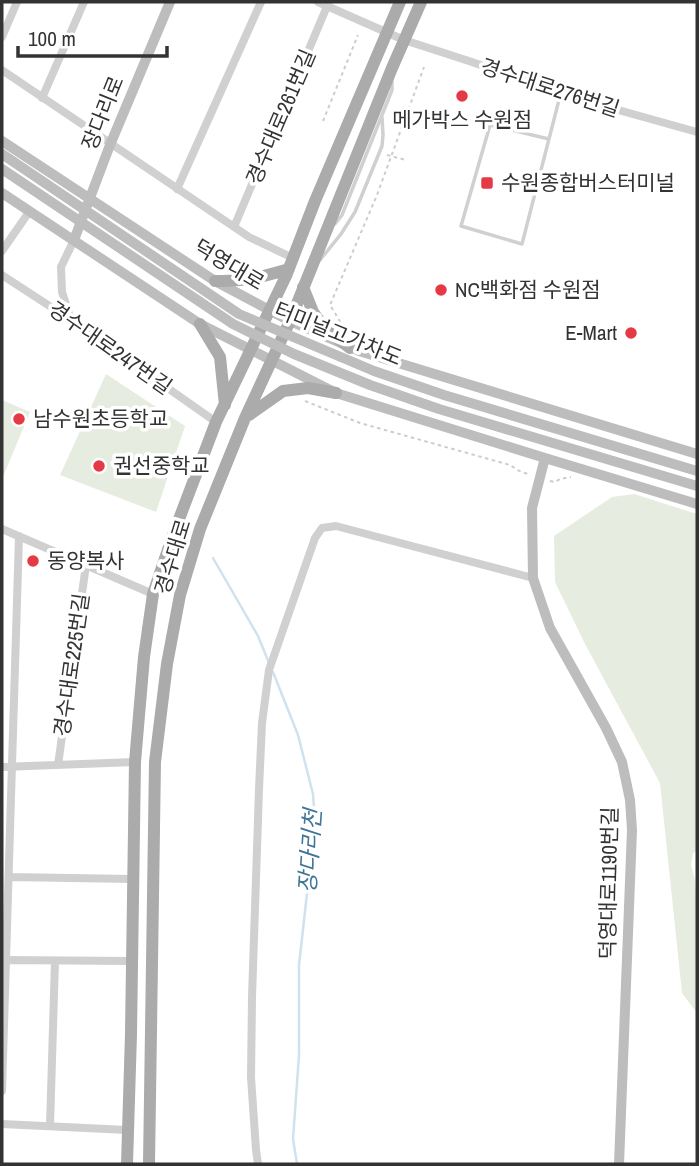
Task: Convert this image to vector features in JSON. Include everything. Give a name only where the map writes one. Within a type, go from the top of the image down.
[{"type":"main road","name":"장다리로","points":[[74,240],[110,145],[170,2]]},
{"type":"main road","name":"경수대로","points":[[127,1164],[135,762],[144,657],[153,594],[216,422],[270,311],[400,2]]},
{"type":"main road","name":"경수대로","points":[[149,1164],[155,762],[167,664],[180,595],[200,529],[290,321],[421,2]]},
{"type":"main road","name":"덕영대로","points":[[2,141],[215,281],[290,321],[350,348],[697,454]]},
{"type":"main road","name":"터미널고가차도","points":[[2,155],[239,314],[374,371],[444,395],[697,471]]},
{"type":"main road","name":"터미널고가차도","points":[[2,169],[233,324],[294,354],[370,386],[439,409],[697,486]]},
{"type":"main road","points":[[2,193],[200,324],[336,393]]},
{"type":"main road","points":[[215,281],[236,282],[256,278],[291,263]]},
{"type":"main road","points":[[303,287],[313,312],[325,329],[350,348]]},
{"type":"main road","points":[[200,324],[220,357],[225,405]]},
{"type":"main road","points":[[246,418],[283,391],[308,388],[336,393],[697,504]]},
{"type":"main road","name":"덕영대로1190번길","points":[[545,458],[532,508],[533,578],[550,628],[622,762],[631,800],[620,1164]]},
{"type":"street","points":[[2,37],[17,2]]},
{"type":"street","points":[[42,98],[84,2]]},
{"type":"street","points":[[177,189],[261,2]]},
{"type":"street","name":"경수대로276번길","points":[[317,2],[328,4],[404,40],[561,94],[697,132]]},
{"type":"street","name":"경수대로261번길","points":[[234,227],[328,4]]},
{"type":"street","points":[[2,70],[110,145],[291,263]]},
{"type":"street","points":[[2,251],[29,212]]},
{"type":"street","points":[[71,320],[62,292],[61,267],[74,240]]},
{"type":"street","name":"경수대로247번길","points":[[2,275],[216,422]]},
{"type":"street","points":[[258,1164],[251,1077],[262,723],[269,670],[315,538],[322,528],[336,526],[533,578]]},
{"type":"street","points":[[2,529],[153,594]]},
{"type":"street","points":[[2,1091],[4,960],[9,877],[6,767],[19,536]]},
{"type":"street","name":"경수대로225번길","points":[[58,765],[86,565]]},
{"type":"street","name":"경수대로225번길","points":[[6,767],[135,762]]},
{"type":"street","points":[[9,877],[133,878]]},
{"type":"street","points":[[4,960],[131,961]]},
{"type":"street","points":[[50,1126],[55,961]]},
{"type":"street","points":[[2,1124],[127,1130]]},
{"type":"lane","points":[[324,239],[342,215],[392,90],[391,72]]},
{"type":"lane","points":[[549,139],[490,125],[461,226],[522,244],[561,94]]},
{"type":"lane","points":[[310,273],[355,212],[382,146],[382,114]]},
{"type":"path","points":[[324,121],[358,35]]},
{"type":"path","points":[[348,334],[330,305],[377,195],[424,67]]},
{"type":"path","points":[[382,153],[406,160]]},
{"type":"path","points":[[299,398],[360,423],[510,465],[521,472]]},
{"type":"shaded area","points":[[106,374],[185,426],[156,512],[60,475]]},
{"type":"shaded area","points":[[2,400],[30,412],[2,479]]},
{"type":"shaded area","points":[[634,494],[697,514],[697,851],[693,853],[691,865],[697,911],[697,1013],[682,993],[660,783],[585,644],[555,582],[554,536],[612,497]]},
{"type":"waterway","name":"장다리천","points":[[213,558],[258,636],[269,663]]},
{"type":"waterway","name":"장다리천","points":[[273,672],[298,735],[313,794],[315,822],[299,965],[299,1055],[293,1139],[297,1164]]},
{"type":"place","name":"메가박스 수원점","points":[[462,96]]},
{"type":"place","name":"수원종합버스터미널","points":[[487,183]]},
{"type":"place","name":"NC백화점 수원점","points":[[441,290]]},
{"type":"place","name":"E-Mart","points":[[631,333]]},
{"type":"place","name":"남수원초등학교","points":[[19,419]]},
{"type":"place","name":"권선중학교","points":[[99,466]]},
{"type":"place","name":"동양복사","points":[[33,561]]}]
